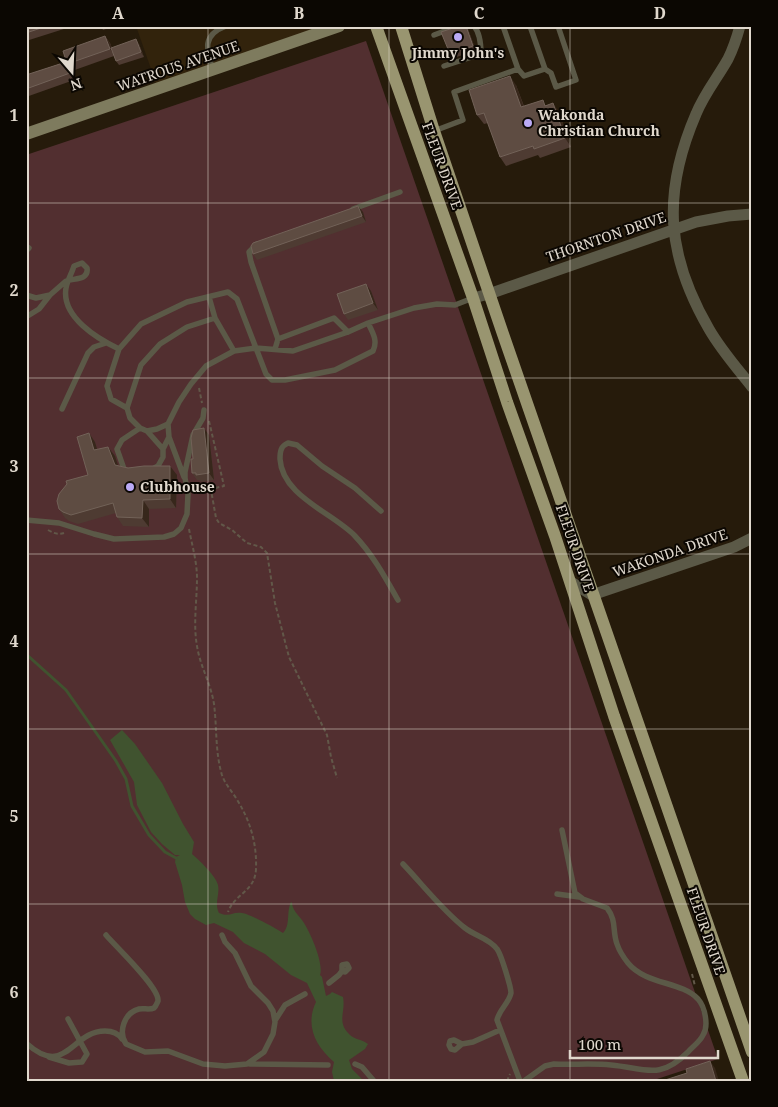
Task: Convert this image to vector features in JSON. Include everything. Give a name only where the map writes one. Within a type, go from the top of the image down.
[{"type":"main road","name":"FLEUR DRIVE","points":[[376,26],[473,298],[571,582],[614,716],[743,1081]]},
{"type":"main road","name":"FLEUR DRIVE","points":[[401,26],[489,294],[752,1052]]},
{"type":"street","name":"WATROUS AVENUE","points":[[26,134],[212,70],[316,30],[339,26]]},
{"type":"street","points":[[740,26],[729,57],[705,96],[686,136],[674,188],[673,230],[684,277],[695,304],[710,330],[752,387]]},
{"type":"street","name":"THORNTON DRIVE","points":[[473,298],[696,222],[752,214]]},
{"type":"street","name":"WAKONDA DRIVE","points":[[592,595],[734,547],[752,538]]},
{"type":"street","points":[[571,582],[592,595]]},
{"type":"lane","points":[[212,70],[207,45],[211,35],[217,29],[226,26]]},
{"type":"lane","points":[[434,35],[458,26]]},
{"type":"lane","points":[[444,66],[481,54],[481,46],[477,30],[474,26]]},
{"type":"lane","points":[[503,26],[518,69],[524,76],[545,70],[551,73],[556,87],[576,80],[558,26]]},
{"type":"lane","points":[[530,26],[545,70]]},
{"type":"lane","points":[[434,131],[463,120],[454,92],[518,69]]},
{"type":"lane","points":[[346,211],[400,192]]},
{"type":"lane","points":[[261,242],[249,252],[278,339],[275,349]]},
{"type":"lane","points":[[26,246],[29,248],[26,251]]},
{"type":"lane","points":[[26,317],[40,308],[50,295],[69,280],[66,296],[74,315],[87,329],[106,343],[119,349]]},
{"type":"lane","points":[[127,408],[111,399],[107,386],[119,349],[141,324],[187,302],[228,292],[237,299],[266,374],[272,380],[286,380],[335,370],[373,351],[376,345],[375,338],[368,323]]},
{"type":"lane","points":[[26,295],[36,298],[50,295]]},
{"type":"lane","points":[[209,297],[215,318],[234,351]]},
{"type":"lane","points":[[26,520],[59,523],[103,537],[126,539],[164,537],[174,534],[181,528],[186,516],[188,494],[185,478],[169,437],[168,424],[179,402],[206,366],[234,351],[256,348],[293,351],[414,308],[437,304],[455,305],[473,298]]},
{"type":"lane","points":[[163,449],[147,431],[140,428],[130,418],[127,408],[140,365],[160,344],[187,327],[215,318]]},
{"type":"lane","points":[[278,339],[334,318],[348,332]]},
{"type":"lane","points":[[62,409],[88,353],[94,347],[106,343]]},
{"type":"lane","points":[[185,478],[193,435],[203,418],[204,410]]},
{"type":"lane","points":[[147,431],[158,429],[168,424]]},
{"type":"lane","points":[[134,472],[124,469],[117,449],[122,440],[140,428]]},
{"type":"lane","points":[[141,472],[158,466],[169,437]]},
{"type":"lane","points":[[381,511],[355,488],[322,466],[298,445],[288,442],[283,446],[280,452],[281,463],[292,485],[311,504],[336,520],[356,537],[379,566],[398,600]]},
{"type":"lane","points":[[562,830],[573,888],[579,897]]},
{"type":"lane","points":[[403,864],[460,924],[472,934],[486,940],[498,949],[511,990],[497,1020],[520,1081]]},
{"type":"lane","points":[[524,1081],[549,1065],[603,1064],[645,1072],[658,1070],[683,1057],[702,1038],[705,1032],[706,1020],[698,999],[688,993],[644,976],[635,971],[627,962],[616,943],[615,924],[607,908],[579,897],[557,894]]},
{"type":"lane","points":[[106,935],[152,985],[158,995],[157,1004],[154,1008],[139,1009],[130,1014],[122,1029],[122,1039]]},
{"type":"lane","points":[[222,935],[225,942],[235,953],[251,986],[271,1007],[275,1022]]},
{"type":"lane","points":[[329,982],[342,971]]},
{"type":"lane","points":[[243,1065],[256,1059],[267,1048],[272,1039],[275,1022],[282,1008],[291,1001],[306,994]]},
{"type":"lane","points":[[271,1007],[274,1009],[282,1008]]},
{"type":"lane","points":[[26,1043],[34,1050],[48,1057],[69,1063],[82,1062],[87,1054],[68,1019]]},
{"type":"lane","points":[[462,1044],[473,1042],[500,1030]]},
{"type":"lane","points":[[48,1057],[67,1053],[80,1041],[102,1031],[115,1033],[129,1046],[145,1052],[168,1052],[203,1064],[328,1066]]},
{"type":"lane","points":[[355,1064],[362,1067],[374,1081]]},
{"type":"path","points":[[196,378],[214,440],[224,486],[211,490],[216,518],[219,523],[232,530],[243,540],[261,546],[267,553],[275,603],[289,657],[325,730],[337,778]]},
{"type":"path","points":[[186,516],[197,576],[195,634],[197,648],[213,698],[216,738],[222,774],[229,790],[248,821],[256,850],[254,881],[249,890],[230,905],[228,912]]},
{"type":"shaded area","points":[[136,26],[339,26],[158,89]]},
{"type":"shaded area","points":[[366,41],[718,1059],[651,1081],[26,1081],[26,155]]},
{"type":"shaded area","points":[[122,730],[135,744],[162,783],[194,842],[192,854],[217,881],[217,906],[219,913],[226,915],[246,914],[283,933],[287,926],[292,903],[295,911],[307,928],[316,949],[326,996],[332,992],[343,997],[343,1026],[352,1037],[368,1044],[365,1049],[349,1060],[352,1069],[364,1081],[334,1081],[332,1072],[334,1062],[327,1056],[314,1035],[312,1019],[316,1002],[307,983],[291,975],[265,954],[244,943],[233,932],[214,923],[206,925],[190,914],[175,862],[176,857],[180,855],[175,855],[151,832],[137,805],[134,782],[110,740]]},
{"type":"building","points":[[26,26],[47,26],[26,33]]},
{"type":"building","points":[[459,26],[466,26],[473,46],[450,54],[441,32]]},
{"type":"building","points":[[105,36],[110,49],[67,64],[63,51]]},
{"type":"building","points":[[136,39],[141,52],[116,61],[111,48]]},
{"type":"building","points":[[66,62],[70,73],[26,89],[26,75]]},
{"type":"building","points":[[510,76],[521,107],[543,100],[545,106],[553,103],[565,138],[534,149],[533,146],[500,157],[484,113],[477,115],[469,90]]},
{"type":"building","points":[[358,206],[362,216],[253,254],[251,246],[253,243]]},
{"type":"building","points":[[366,284],[373,303],[344,314],[337,294]]},
{"type":"building","points":[[204,428],[209,473],[196,475],[196,473],[192,473],[191,438],[193,430]]},
{"type":"building","name":"Clubhouse","points":[[89,433],[94,450],[108,447],[115,465],[128,468],[170,466],[170,499],[143,500],[142,518],[117,517],[113,503],[71,515],[59,509],[57,501],[59,494],[67,484],[66,481],[88,475],[77,437]]},
{"type":"building","points":[[710,1061],[716,1081],[662,1081],[687,1073],[686,1069]]},
{"type":"waterway","points":[[26,654],[66,690],[116,761],[126,779],[132,806],[149,835],[165,852],[176,858]]},
{"type":"place","name":"Jimmy John's","points":[[458,37]]},
{"type":"place","name":"Wakonda Christian Church","points":[[528,123]]},
{"type":"place","name":"Clubhouse","points":[[130,487]]}]
